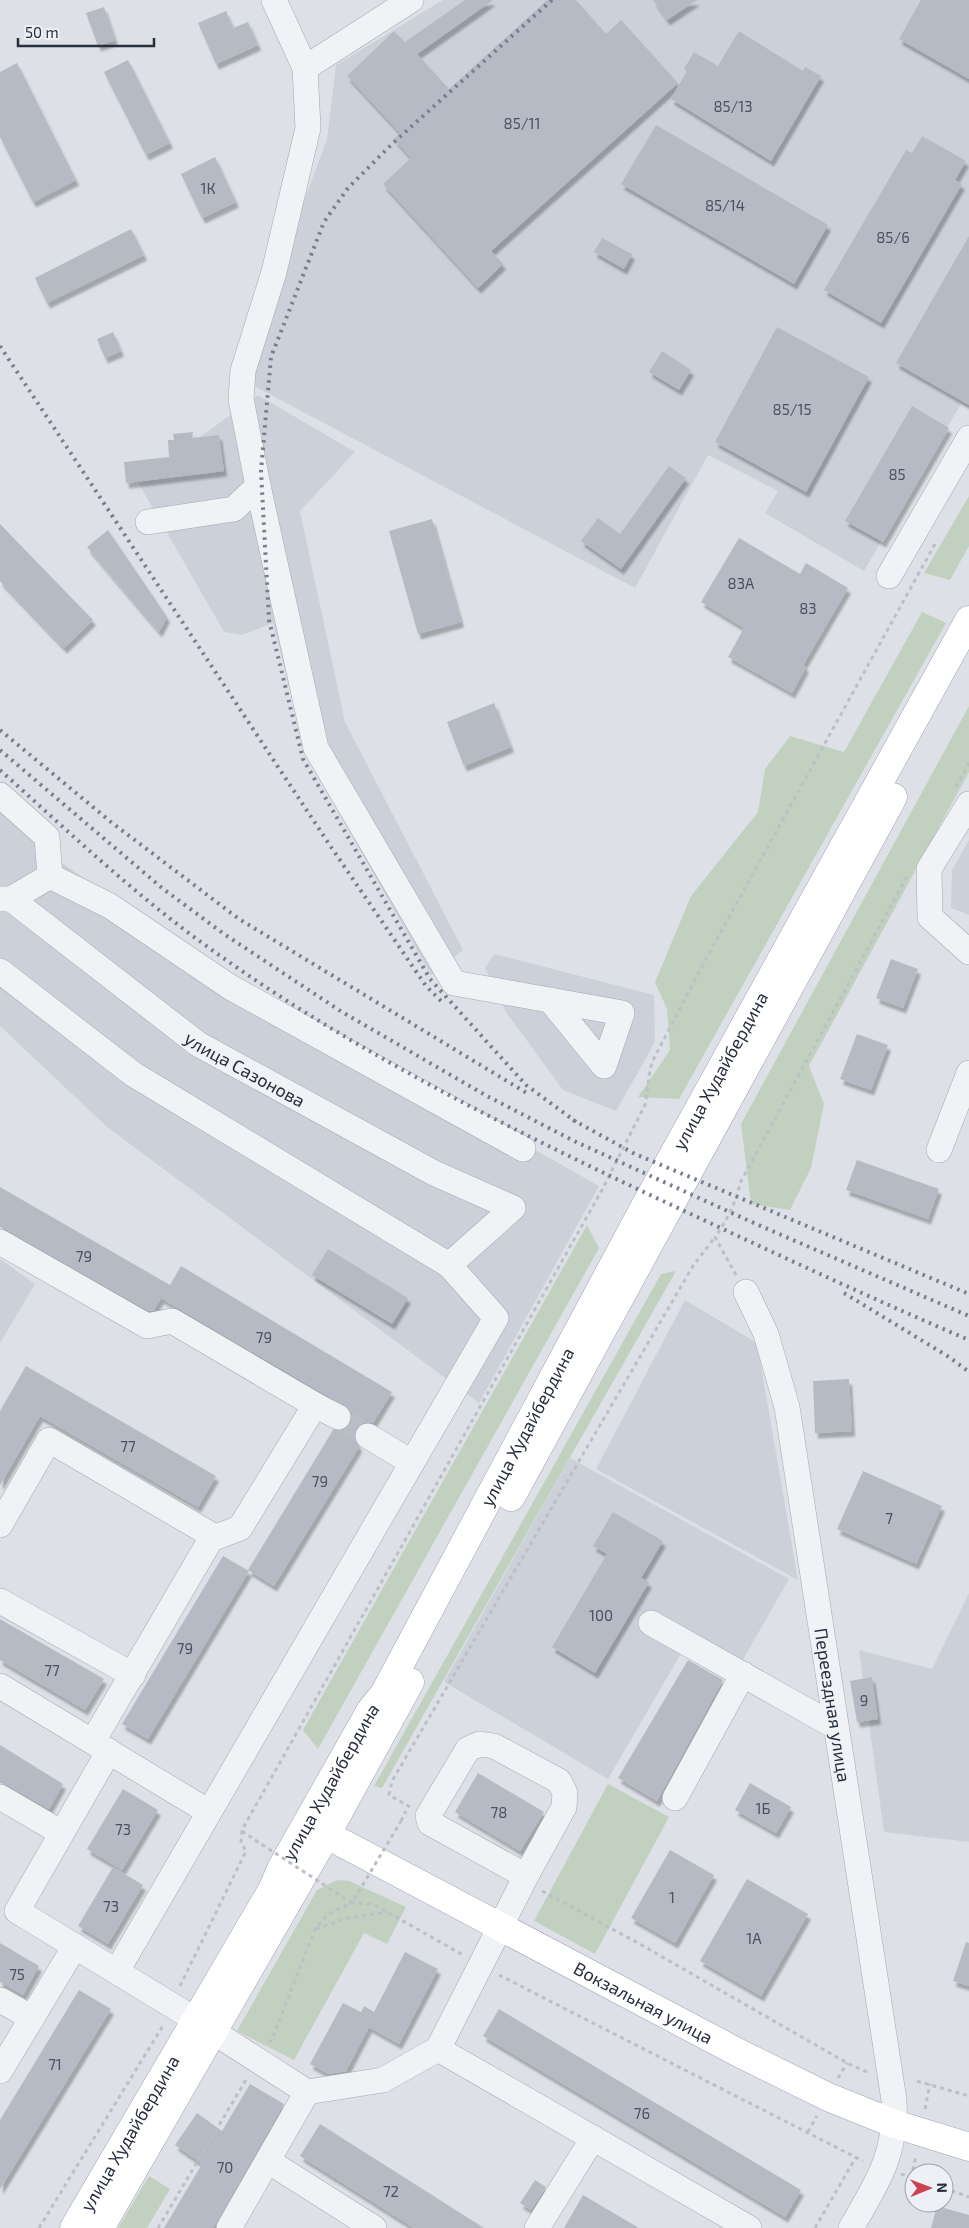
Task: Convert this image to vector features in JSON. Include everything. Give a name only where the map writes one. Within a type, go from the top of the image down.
[{"type":"main road","name":"улица Худайбердина","points":[[100,2228],[204,2026],[282,1867],[371,1710],[384,1694],[644,1208],[969,620]]},
{"type":"main road","name":"улица Худайбердина","points":[[62,2226],[204,2026],[319,1831],[969,659]]},
{"type":"main road","points":[[272,1890],[319,1831],[384,1694]]},
{"type":"main road","name":"Вокзальная улица","points":[[319,1831],[811,2089],[895,2124],[969,2148]]},
{"type":"street","points":[[274,0],[304,68],[308,128],[274,272],[243,371],[241,399],[258,486],[316,748],[454,983],[550,1000]]},
{"type":"street","points":[[304,68],[411,0]]},
{"type":"street","points":[[889,576],[969,438]]},
{"type":"street","points":[[148,522],[234,509],[258,486]]},
{"type":"street","points":[[0,795],[47,837],[50,876]]},
{"type":"street","points":[[962,797],[921,869],[930,918],[969,952]]},
{"type":"street","points":[[5,899],[50,876]]},
{"type":"street","points":[[50,876],[110,906],[230,987],[523,1149]]},
{"type":"street","name":"улица Сазонова","points":[[5,899],[198,1044],[434,1173],[513,1208],[449,1265]]},
{"type":"street","points":[[0,971],[133,1074],[449,1265],[496,1318],[117,1972]]},
{"type":"street","points":[[939,1150],[969,1073]]},
{"type":"street","points":[[0,1242],[147,1326],[172,1321],[338,1417]]},
{"type":"street","name":"Переездная улица","points":[[746,1292],[766,1334],[787,1407],[891,2076],[895,2124],[888,2158],[851,2228]]},
{"type":"street","points":[[315,1405],[240,1528],[211,1539],[133,1675],[60,1832],[17,1911],[308,2092],[383,2080],[438,2049],[564,1807],[565,1793],[559,1781],[494,1746],[480,1744],[468,1749],[428,1816],[430,1823],[525,1879]]},
{"type":"street","points":[[368,1436],[411,1462]]},
{"type":"street","points":[[0,1525],[49,1440],[215,1537]]},
{"type":"street","points":[[0,1601],[133,1675]]},
{"type":"street","points":[[651,1623],[836,1727]]},
{"type":"street","points":[[675,1798],[743,1674]]},
{"type":"street","points":[[0,1686],[209,1812]]},
{"type":"street","points":[[0,1797],[60,1832]]},
{"type":"street","points":[[0,2071],[75,1946]]},
{"type":"street","points":[[0,2000],[32,2018]]},
{"type":"street","points":[[438,2049],[749,2228]]},
{"type":"street","points":[[229,2228],[308,2092]]},
{"type":"street","points":[[537,2228],[593,2138]]},
{"type":"street","points":[[268,2161],[374,2228]]},
{"type":"path","points":[[39,2228],[164,2024],[246,1851],[241,1842],[242,1830],[602,1190],[645,1105],[648,1090],[647,1078],[652,1062],[936,541]]},
{"type":"path","points":[[962,797],[969,764]]},
{"type":"path","points":[[409,1806],[389,1795],[392,1781],[693,1266],[727,1221],[738,1195],[740,1183],[921,869]]},
{"type":"path","points":[[715,1237],[746,1292]]},
{"type":"path","points":[[352,1903],[401,1821]]},
{"type":"path","points":[[242,1830],[352,1903]]},
{"type":"path","points":[[525,1879],[847,2063],[867,2072]]},
{"type":"path","points":[[328,1914],[352,1903],[373,1904],[481,1965],[871,2164]]},
{"type":"path","points":[[315,1929],[348,1918],[387,1912]]},
{"type":"path","points":[[838,2079],[847,2063]]},
{"type":"path","points":[[917,2081],[969,2096]]},
{"type":"path","points":[[925,2109],[930,2084]]},
{"type":"path","points":[[808,2132],[817,2116]]},
{"type":"path","points":[[915,2163],[916,2156]]},
{"type":"path","points":[[815,2228],[856,2157]]},
{"type":"path","points":[[898,2173],[904,2175]]},
{"type":"path","points":[[954,2192],[969,2197]]},
{"type":"path","points":[[43,2221],[62,2226]]},
{"type":"shaded area","points":[[443,0],[969,0],[969,408],[961,404],[864,571],[765,513],[778,491],[708,455],[635,588],[239,378],[327,139],[336,65]]},
{"type":"shaded area","points":[[258,395],[355,452],[300,511],[345,722],[463,950],[431,975],[307,757],[273,623],[242,635],[224,632],[138,482]]},
{"type":"shaded area","points":[[0,809],[58,860],[206,964],[599,1186],[479,1403],[107,1127],[0,1026]]},
{"type":"shaded area","points":[[969,840],[969,915],[951,908],[952,870]]},
{"type":"shaded area","points":[[494,954],[654,995],[655,1042],[616,1111],[563,1090],[506,1012],[485,968]]},
{"type":"shaded area","points":[[0,1259],[35,1284],[0,1343]]},
{"type":"shaded area","points":[[685,1300],[757,1343],[798,1580],[596,1469]]},
{"type":"shaded area","points":[[570,1458],[789,1579],[736,1672],[686,1645],[608,1779],[444,1682]]},
{"type":"shaded area","points":[[969,1593],[969,1842],[884,1832],[859,1650],[932,1669]]},
{"type":"green space","points":[[969,496],[969,546],[950,580],[924,573]]},
{"type":"green space","points":[[922,612],[946,623],[679,1099],[638,1097],[670,1050],[667,1009],[655,982],[691,896],[758,812],[765,769],[790,736],[844,752]]},
{"type":"green space","points":[[969,706],[969,772],[809,1066],[824,1104],[811,1168],[790,1210],[751,1204],[741,1124]]},
{"type":"green space","points":[[587,1225],[599,1248],[318,1749],[303,1730]]},
{"type":"green space","points":[[676,1271],[382,1788],[374,1786],[661,1274]]},
{"type":"green space","points":[[608,1784],[669,1817],[595,1954],[534,1921]]},
{"type":"green space","points":[[337,1880],[349,1881],[406,1907],[387,1944],[364,1933],[294,2060],[237,2031],[317,1890]]},
{"type":"green space","points":[[149,2176],[170,2189],[147,2228],[118,2228]]},
{"type":"building","points":[[465,0],[493,0],[417,54],[449,89],[547,0],[576,0],[606,34],[621,20],[678,83],[491,251],[503,264],[478,288],[383,184],[411,158],[394,139],[400,133],[347,76],[394,31],[405,42]]},
{"type":"building","points":[[653,0],[697,0],[667,20]]},
{"type":"building","points":[[921,0],[969,0],[969,79],[899,39]]},
{"type":"building","points":[[104,7],[115,40],[98,46],[86,13]]},
{"type":"building","points":[[226,11],[233,28],[248,22],[258,45],[216,64],[198,23]]},
{"type":"building","points":[[739,31],[803,71],[805,67],[821,76],[771,161],[671,99],[687,71],[684,69],[694,52],[718,66]]},
{"type":"building","points":[[128,60],[170,143],[146,155],[104,72]]},
{"type":"building","points":[[17,63],[76,180],[33,202],[0,137],[0,72]]},
{"type":"building","points":[[656,125],[828,225],[794,284],[621,184]]},
{"type":"building","points":[[922,136],[966,161],[955,180],[962,184],[881,323],[824,290],[906,150],[912,153]]},
{"type":"building","points":[[215,157],[236,202],[202,218],[181,174]]},
{"type":"building","points":[[131,229],[144,255],[47,303],[35,278]]},
{"type":"building","points":[[969,236],[969,405],[896,363]]},
{"type":"building","points":[[602,238],[632,254],[624,269],[594,252]]},
{"type":"building","points":[[777,327],[869,377],[806,492],[715,442]]},
{"type":"building","points":[[113,332],[121,351],[105,358],[97,339]]},
{"type":"building","points":[[662,351],[691,370],[679,390],[649,372]]},
{"type":"building","points":[[912,406],[949,428],[883,542],[845,521]]},
{"type":"building","points":[[193,432],[192,438],[219,435],[224,471],[126,483],[124,462],[169,457],[168,440],[174,440],[173,434]]},
{"type":"building","points":[[669,466],[686,478],[621,569],[581,541],[598,518],[620,534]]},
{"type":"building","points":[[432,519],[461,622],[418,634],[389,531]]},
{"type":"building","points":[[0,524],[93,620],[64,648],[0,581]]},
{"type":"building","points":[[108,530],[167,617],[159,632],[87,547]]},
{"type":"building","points":[[739,538],[800,574],[806,563],[848,588],[803,665],[806,667],[792,693],[728,657],[744,628],[701,602]]},
{"type":"building","points":[[494,703],[511,747],[464,766],[447,722]]},
{"type":"building","points":[[891,959],[918,969],[903,1008],[876,998]]},
{"type":"building","points":[[857,1034],[888,1045],[871,1090],[840,1079]]},
{"type":"building","points":[[857,1160],[939,1189],[928,1219],[846,1190]]},
{"type":"building","points":[[0,1187],[170,1285],[181,1266],[392,1392],[373,1423],[362,1423],[356,1428],[354,1436],[359,1447],[274,1586],[248,1570],[333,1430],[345,1429],[350,1424],[352,1417],[350,1409],[161,1298],[154,1310],[149,1311],[0,1227]]},
{"type":"building","points":[[328,1249],[408,1298],[392,1324],[312,1275]]},
{"type":"building","points":[[26,1366],[216,1476],[198,1507],[40,1416],[0,1485],[0,1411]]},
{"type":"building","points":[[849,1379],[852,1431],[815,1433],[813,1381]]},
{"type":"building","points":[[863,1471],[942,1506],[916,1564],[837,1529]]},
{"type":"building","points":[[613,1512],[663,1541],[641,1578],[649,1582],[595,1673],[552,1647],[607,1554],[593,1546]]},
{"type":"building","points":[[223,1556],[249,1571],[148,1739],[122,1724]]},
{"type":"building","points":[[0,1619],[104,1679],[85,1710],[0,1660]]},
{"type":"building","points":[[688,1660],[723,1680],[657,1801],[618,1778]]},
{"type":"building","points":[[872,1677],[878,1719],[857,1722],[850,1681]]},
{"type":"building","points":[[0,1745],[63,1784],[49,1809],[7,1785],[0,1783]]},
{"type":"building","points":[[478,1773],[544,1812],[520,1851],[455,1812]]},
{"type":"building","points":[[750,1783],[791,1807],[776,1833],[735,1810]]},
{"type":"building","points":[[123,1789],[158,1810],[122,1870],[87,1849]]},
{"type":"building","points":[[670,1850],[714,1875],[675,1943],[631,1918]]},
{"type":"building","points":[[113,1867],[143,1885],[108,1944],[78,1926]]},
{"type":"building","points":[[747,1879],[808,1914],[761,1996],[700,1961]]},
{"type":"building","points":[[966,1942],[969,1943],[969,1986],[953,1981]]},
{"type":"building","points":[[0,1943],[39,1966],[23,1995],[0,1982]]},
{"type":"building","points":[[405,1952],[438,1969],[399,2044],[369,2027],[346,2071],[329,2074],[310,2064],[343,2003],[361,2012],[364,2006],[374,2012]]},
{"type":"building","points":[[79,1990],[111,2009],[0,2189],[0,2120]]},
{"type":"building","points":[[499,2009],[801,2190],[785,2217],[483,2036]]},
{"type":"building","points":[[250,2084],[284,2104],[213,2228],[164,2228],[202,2164],[175,2145],[197,2113],[222,2131]]},
{"type":"building","points":[[320,2124],[484,2228],[414,2228],[300,2156]]},
{"type":"building","points":[[535,2180],[546,2187],[531,2210],[520,2203]]},
{"type":"building","points":[[583,2195],[639,2228],[564,2228]]},
{"type":"building","points":[[954,2211],[969,2215],[969,2228],[931,2228],[935,2213],[954,2213]]},
{"type":"tunnel","points":[[338,1417],[368,1436]]},
{"type":"railway","points":[[552,0],[392,144],[348,188],[324,222],[271,357],[261,471],[269,620],[303,759],[430,979],[526,1085],[579,1124]]},
{"type":"railway","points":[[0,346],[331,847],[426,986],[441,1001]]},
{"type":"railway","points":[[0,730],[111,822],[239,919],[530,1095]]},
{"type":"railway","points":[[0,750],[162,888],[224,934],[342,1012],[487,1096],[574,1141],[756,1224],[969,1316]]},
{"type":"railway","points":[[0,770],[103,863],[184,929],[263,985],[370,1051],[424,1082],[536,1140],[888,1305],[969,1340]]},
{"type":"railway","points":[[573,1120],[635,1154],[969,1294]]},
{"type":"railway","points":[[844,1293],[949,1357],[969,1372]]}]
